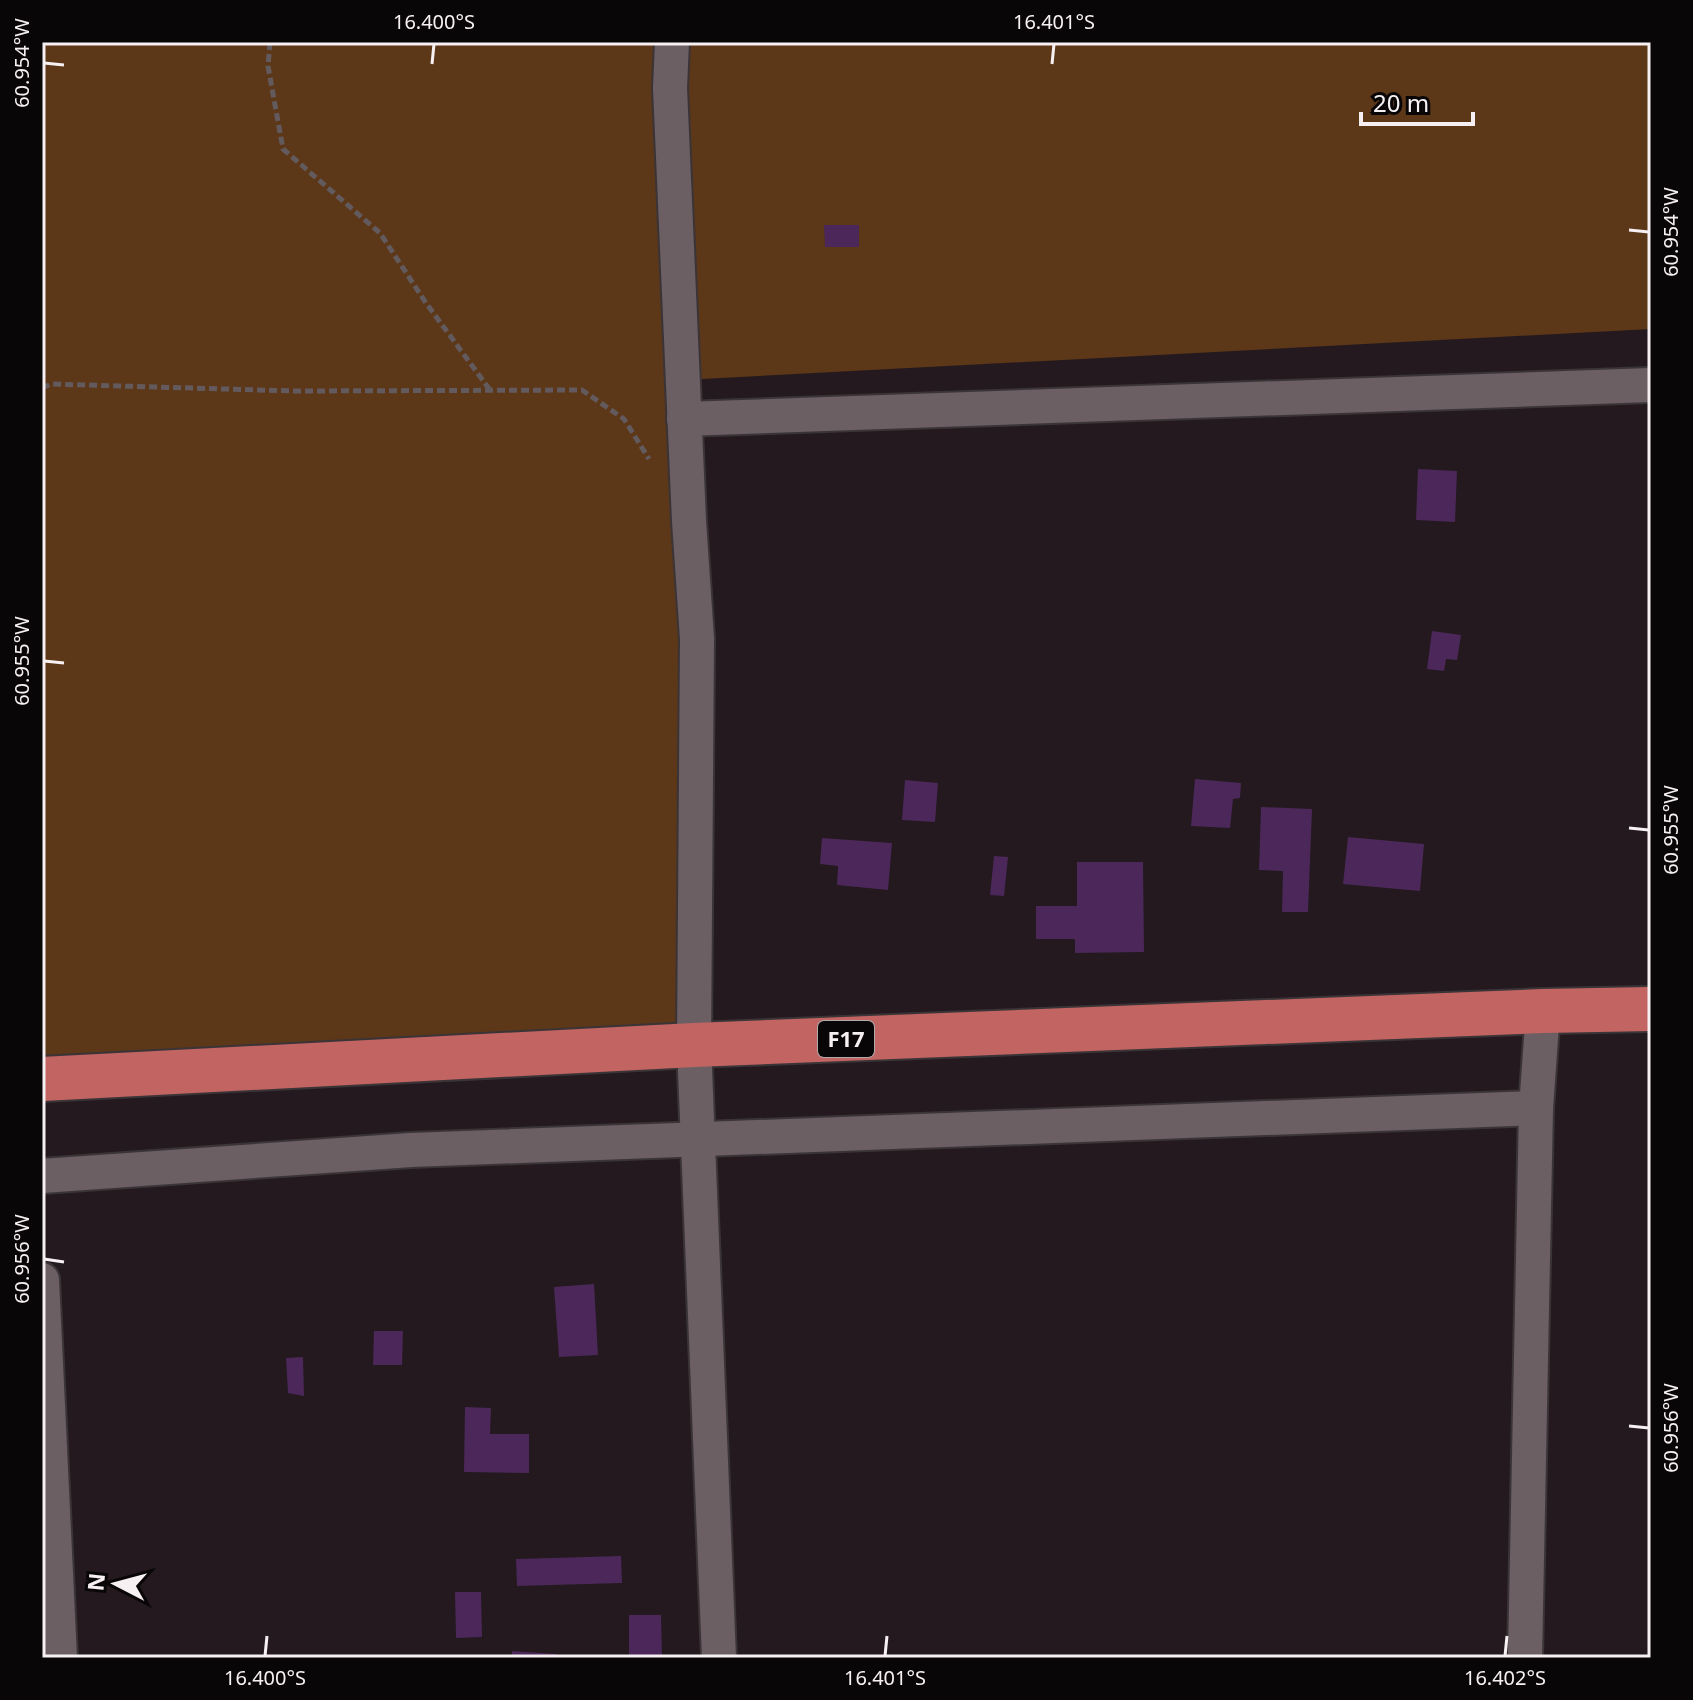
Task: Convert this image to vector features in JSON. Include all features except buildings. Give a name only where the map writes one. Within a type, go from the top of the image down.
[{"type":"highway","name":"F17","points":[[42,1079],[694,1045],[1651,1009]]},
{"type":"street","points":[[672,42],[670,88],[697,639],[694,1045],[719,1658]]},
{"type":"street","points":[[684,419],[1651,385]]},
{"type":"street","points":[[1525,1658],[1536,1108],[1543,1011]]},
{"type":"street","points":[[42,1176],[411,1150],[1536,1108]]},
{"type":"street","points":[[42,1280],[60,1658]]},
{"type":"path","points":[[270,42],[268,66],[283,149],[380,233],[426,303],[491,391]]},
{"type":"path","points":[[42,388],[51,384],[295,391],[582,390],[624,419],[656,470]]},
{"type":"shaded area","points":[[42,42],[1651,42],[1651,329],[683,380],[694,1045],[42,1079]]}]
